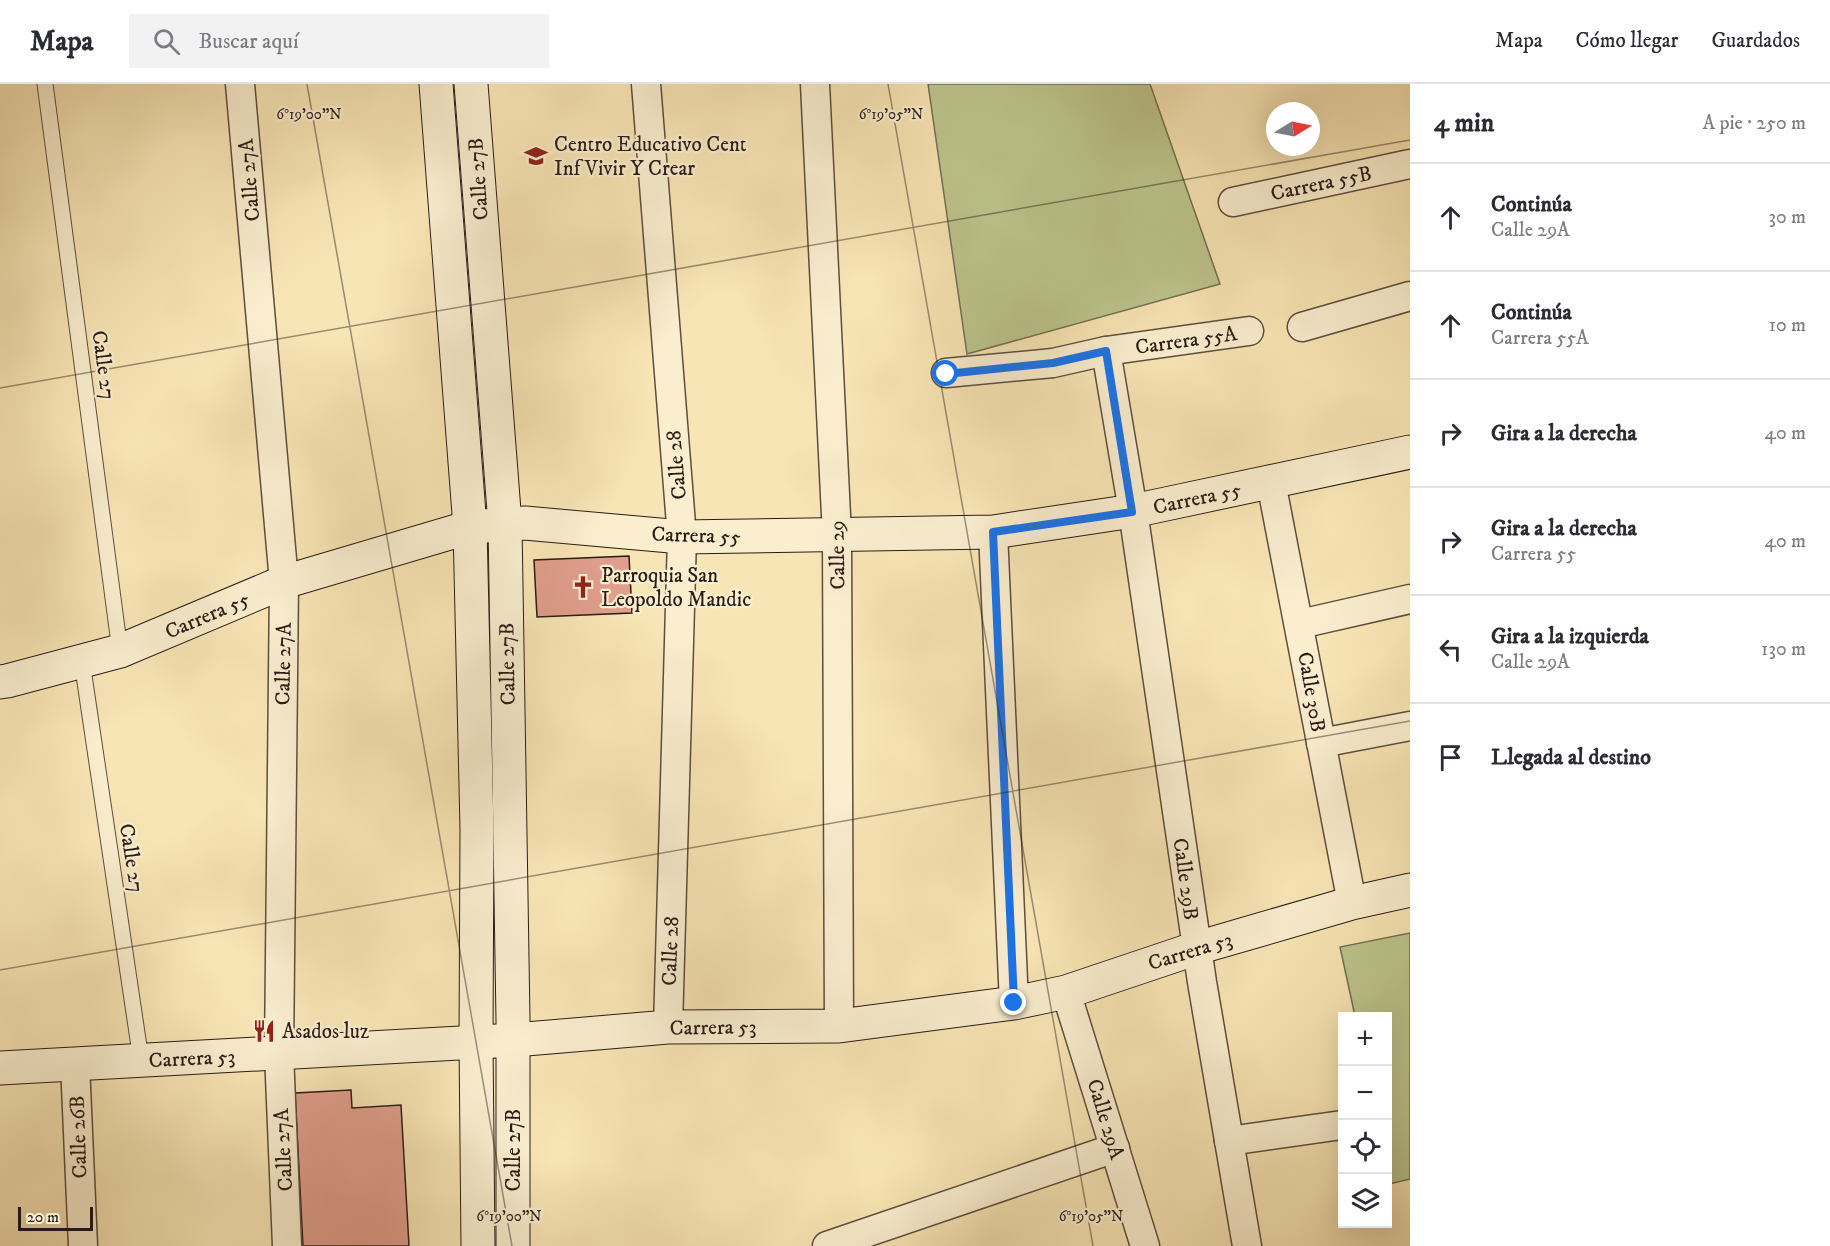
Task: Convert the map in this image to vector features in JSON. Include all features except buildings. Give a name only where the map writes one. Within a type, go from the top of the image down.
[{"type":"street","name":"Calle 27A","points":[[240,84],[284,582],[279,1053],[287,1246]]},
{"type":"street","name":"Calle 27B","points":[[436,84],[470,527],[477,829],[478,1246]]},
{"type":"street","name":"Calle 27B","points":[[471,84],[505,524],[514,1040],[513,1246]]},
{"type":"street","name":"Calle 28","points":[[646,84],[682,537],[668,1027]]},
{"type":"street","name":"Calle 29","points":[[815,84],[837,536],[839,1026]]},
{"type":"street","name":"Carrera 55B","points":[[1233,202],[1410,164]]},
{"type":"street","points":[[1302,327],[1410,296]]},
{"type":"street","name":"Carrera 55A","points":[[946,374],[1053,363],[1106,351],[1248,331]]},
{"type":"street","name":"Calle 29B","points":[[1106,351],[1197,948],[1247,1246]]},
{"type":"street","name":"Carrera 55","points":[[0,682],[120,651],[284,582],[470,527],[525,523],[682,537],[993,532],[1132,512],[1410,452]]},
{"type":"street","name":"Calle 30B","points":[[1271,482],[1352,903]]},
{"type":"street","points":[[993,532],[1014,1003]]},
{"type":"street","points":[[1300,624],[1410,599]]},
{"type":"street","points":[[1321,743],[1410,726]]},
{"type":"street","name":"Carrera 53","points":[[0,1068],[514,1040],[668,1027],[839,1026],[1014,1003],[1066,992],[1197,948],[1352,903],[1410,890]]},
{"type":"street","name":"Calle 29A","points":[[1066,992],[1145,1246]]},
{"type":"street","name":"Calle 26B","points":[[75,1064],[83,1246]]},
{"type":"street","points":[[1228,1141],[1338,1126]]},
{"type":"street","points":[[827,1246],[1115,1148]]},
{"type":"lane","name":"Calle 27","points":[[45,84],[120,651]]},
{"type":"lane","name":"Calle 27","points":[[82,662],[141,1060]]},
{"type":"green space","points":[[928,84],[1150,84],[1220,284],[967,354]]},
{"type":"green space","points":[[1410,933],[1410,1179],[1392,1183],[1392,1012],[1354,1012],[1340,947]]},
{"type":"place","name":"Centro Educativo Cent Inf Vivir Y Crear","points":[[536,156]]},
{"type":"place","name":"Parroquia San Leopoldo Mandic","points":[[583,587]]},
{"type":"place","name":"Asados luz","points":[[264,1031]]},
{"type":"route","points":[[946,374],[1053,363],[1106,351],[1132,512],[993,532],[1014,1003]]}]
